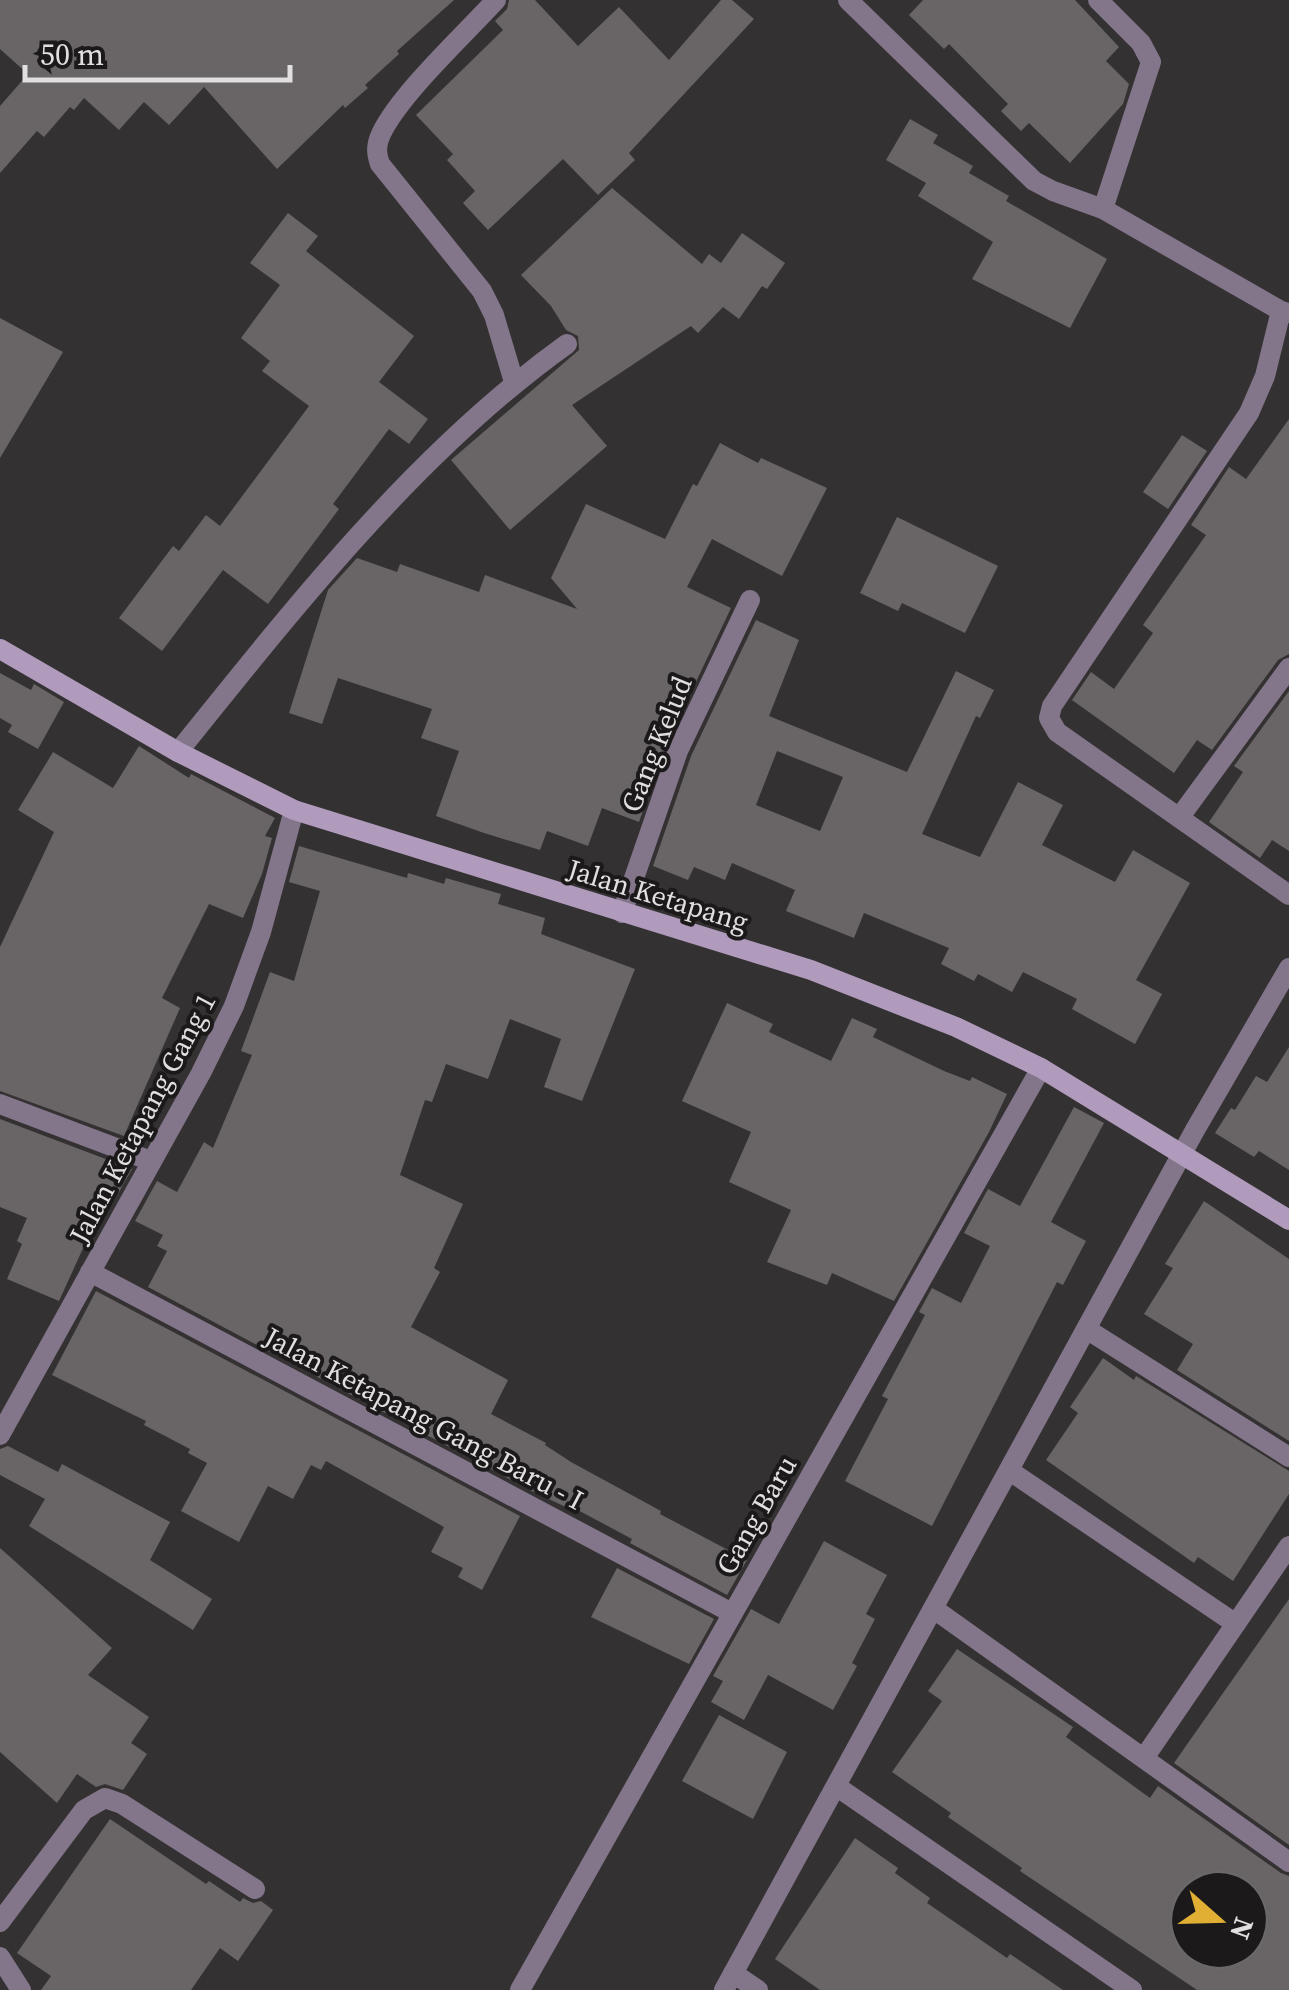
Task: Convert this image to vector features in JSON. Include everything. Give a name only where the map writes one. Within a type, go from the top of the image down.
[{"type":"street","points":[[496,0],[395,110],[376,151],[380,164],[482,291],[494,315],[514,382]]},
{"type":"street","points":[[848,0],[1034,181],[1103,209],[1285,312],[1248,413],[1052,706],[1049,718],[1056,732],[1289,895]]},
{"type":"street","points":[[1098,0],[1141,43],[1151,62],[1103,209]]},
{"type":"street","points":[[178,752],[373,520],[514,382],[567,344]]},
{"type":"street","name":"Gang Kelud","points":[[622,913],[678,751],[750,600]]},
{"type":"street","name":"Jalan Ketapang","points":[[0,649],[178,752],[294,810],[811,970],[956,1028],[1041,1068],[1289,1220]]},
{"type":"street","points":[[1179,818],[1289,668]]},
{"type":"street","name":"Jalan Ketapang Gang 1","points":[[3,1422],[90,1272],[234,1006],[261,932],[294,810]]},
{"type":"street","points":[[758,1990],[728,1982],[1183,1154],[1283,993],[1289,968]]},
{"type":"street","name":"Gang Baru","points":[[520,1990],[1041,1068]]},
{"type":"street","points":[[0,1104],[151,1161]]},
{"type":"street","name":"Jalan Ketapang Gang Baru - I","points":[[90,1272],[732,1613]]},
{"type":"street","points":[[1088,1330],[1289,1457]]},
{"type":"street","points":[[1010,1471],[1236,1624]]},
{"type":"street","points":[[1144,1758],[1289,1546]]},
{"type":"street","points":[[934,1609],[1286,1854]]},
{"type":"street","points":[[836,1786],[1132,1990]]},
{"type":"street","points":[[0,1922],[84,1810],[105,1798],[122,1804],[255,1890]]},
{"type":"street","points":[[0,1957],[21,1990]]},
{"type":"building","points":[[0,0],[454,0],[397,51],[399,54],[365,85],[368,88],[345,108],[343,105],[277,169],[204,87],[169,125],[144,102],[119,130],[84,98],[74,110],[70,107],[44,137],[37,131],[0,173],[0,106],[28,74],[0,49]]},
{"type":"building","points":[[509,0],[535,0],[578,46],[619,7],[669,60],[721,0],[732,0],[754,19],[629,153],[635,160],[598,195],[563,159],[488,230],[463,203],[475,191],[447,160],[453,154],[416,115],[503,30],[495,21],[507,9]]},
{"type":"building","points":[[923,0],[1075,0],[1119,47],[1106,61],[1129,84],[1123,104],[1070,163],[1029,123],[1021,131],[1001,111],[1008,104],[949,44],[944,49],[909,15]]},
{"type":"building","points":[[910,119],[938,135],[933,143],[973,166],[969,173],[1009,196],[1006,201],[1107,259],[1070,328],[972,279],[993,242],[918,196],[926,183],[886,160]]},
{"type":"building","points":[[612,188],[702,264],[709,254],[721,263],[742,233],[785,263],[767,289],[762,286],[739,319],[723,307],[698,333],[691,326],[572,405],[607,446],[510,530],[451,460],[579,350],[578,336],[566,330],[551,306],[521,275]]},
{"type":"building","points":[[288,213],[318,236],[306,251],[414,336],[379,382],[428,419],[409,444],[389,429],[333,504],[339,509],[268,604],[223,570],[162,651],[119,618],[173,546],[179,551],[206,515],[220,526],[309,406],[262,371],[270,361],[241,338],[280,285],[250,263]]},
{"type":"building","points":[[0,318],[63,352],[0,458]]},
{"type":"building","points":[[1289,419],[1289,654],[1278,660],[1212,750],[1197,740],[1174,773],[1072,700],[1091,672],[1114,689],[1153,633],[1143,625],[1206,535],[1191,525],[1229,467],[1246,479]]},
{"type":"building","points":[[1182,435],[1207,451],[1168,509],[1143,492]]},
{"type":"building","points":[[720,443],[758,463],[761,458],[827,488],[782,576],[712,539],[687,587],[731,608],[666,745],[639,822],[602,808],[588,846],[547,831],[540,850],[484,833],[436,816],[459,751],[421,738],[432,709],[338,678],[322,724],[289,713],[328,590],[357,558],[397,572],[400,564],[479,592],[485,575],[577,609],[551,578],[586,504],[665,539],[693,484],[697,486]]},
{"type":"building","points":[[897,517],[998,566],[965,633],[902,603],[898,611],[860,593]]},
{"type":"building","points":[[756,620],[799,640],[769,716],[907,772],[956,671],[994,690],[980,718],[976,716],[922,834],[980,857],[1018,782],[1063,805],[1042,845],[1115,882],[1133,850],[1190,883],[1136,980],[1162,994],[1135,1044],[1072,1009],[1077,999],[1023,972],[1012,992],[978,974],[974,981],[941,964],[949,948],[864,913],[854,938],[786,911],[795,890],[732,863],[725,880],[694,867],[688,880],[653,866],[691,756]],"holes":[[[777,751],[843,777],[820,831],[756,805]]]},
{"type":"building","points":[[0,673],[31,690],[34,684],[64,702],[38,749],[8,732],[12,725],[0,718]]},
{"type":"building","points":[[1289,691],[1289,851],[1272,840],[1260,858],[1209,822],[1243,772],[1234,766]]},
{"type":"building","points":[[139,746],[189,778],[191,774],[275,818],[265,836],[272,838],[262,874],[243,918],[209,904],[162,998],[180,1008],[124,1136],[0,1091],[0,947],[54,832],[18,810],[53,752],[113,788]]},
{"type":"building","points":[[299,846],[407,878],[408,873],[444,884],[446,878],[501,894],[498,904],[545,918],[541,934],[635,969],[582,1101],[544,1087],[561,1039],[510,1019],[488,1079],[446,1064],[432,1102],[425,1100],[400,1175],[463,1204],[434,1268],[440,1272],[411,1327],[508,1380],[491,1414],[661,1511],[660,1514],[747,1560],[727,1595],[574,1508],[532,1491],[148,1287],[167,1251],[157,1246],[163,1235],[135,1221],[157,1181],[177,1192],[204,1142],[213,1148],[252,1055],[241,1051],[270,972],[294,981],[320,891],[289,882]]},
{"type":"building","points":[[727,1003],[773,1024],[769,1032],[831,1061],[852,1018],[877,1029],[873,1037],[944,1071],[970,1081],[972,1077],[1007,1094],[894,1301],[832,1273],[827,1285],[767,1262],[791,1210],[729,1182],[751,1132],[682,1101]]},
{"type":"building","points":[[1289,1047],[1289,1170],[1259,1151],[1254,1157],[1215,1133],[1256,1076],[1267,1082]]},
{"type":"building","points":[[1074,1107],[1104,1123],[1051,1222],[1086,1241],[1063,1285],[1057,1282],[932,1526],[845,1481],[888,1399],[882,1396],[925,1315],[919,1312],[932,1288],[961,1303],[990,1246],[964,1233],[988,1189],[1020,1206]]},
{"type":"building","points":[[0,1119],[132,1169],[110,1208],[106,1206],[103,1213],[100,1211],[59,1301],[7,1279],[22,1244],[17,1241],[27,1218],[0,1207]]},
{"type":"building","points":[[1204,1201],[1289,1259],[1289,1441],[1177,1370],[1193,1344],[1144,1314],[1173,1268],[1165,1264]]},
{"type":"building","points":[[96,1291],[520,1516],[482,1590],[458,1577],[463,1568],[431,1552],[444,1527],[326,1461],[321,1470],[311,1465],[293,1499],[268,1486],[239,1542],[181,1511],[207,1463],[188,1453],[190,1449],[144,1425],[146,1421],[52,1375]]},
{"type":"building","points":[[1103,1358],[1289,1471],[1289,1494],[1233,1581],[1198,1557],[1194,1563],[1046,1460],[1078,1413],[1070,1407]]},
{"type":"building","points":[[8,1446],[58,1472],[62,1464],[170,1522],[150,1560],[212,1599],[193,1630],[29,1526],[45,1499],[0,1475],[0,1449]]},
{"type":"building","points":[[824,1541],[887,1575],[866,1614],[875,1619],[852,1663],[857,1666],[833,1710],[768,1675],[744,1720],[711,1702],[723,1681],[713,1676],[751,1609],[779,1624]]},
{"type":"building","points":[[0,1548],[112,1648],[88,1675],[149,1717],[131,1743],[147,1754],[123,1790],[105,1784],[96,1787],[77,1774],[57,1803],[0,1752]]},
{"type":"building","points":[[617,1568],[714,1619],[689,1664],[591,1617]]},
{"type":"building","points":[[1289,1599],[1289,1845],[1174,1763]]},
{"type":"building","points":[[957,1649],[1073,1727],[1066,1737],[1150,1798],[1158,1786],[1289,1876],[1289,1990],[1197,1990],[1020,1871],[1022,1868],[948,1817],[951,1813],[892,1772],[942,1701],[928,1691]]},
{"type":"building","points":[[719,1715],[787,1752],[753,1819],[682,1781]]},
{"type":"building","points":[[110,1819],[206,1884],[209,1881],[240,1902],[243,1898],[253,1903],[261,1901],[273,1910],[238,1961],[220,1948],[191,1990],[41,1990],[51,1976],[17,1953]]},
{"type":"building","points":[[855,1838],[898,1868],[895,1873],[930,1898],[927,1903],[1007,1958],[1010,1954],[1063,1990],[820,1990],[775,1959]]}]
